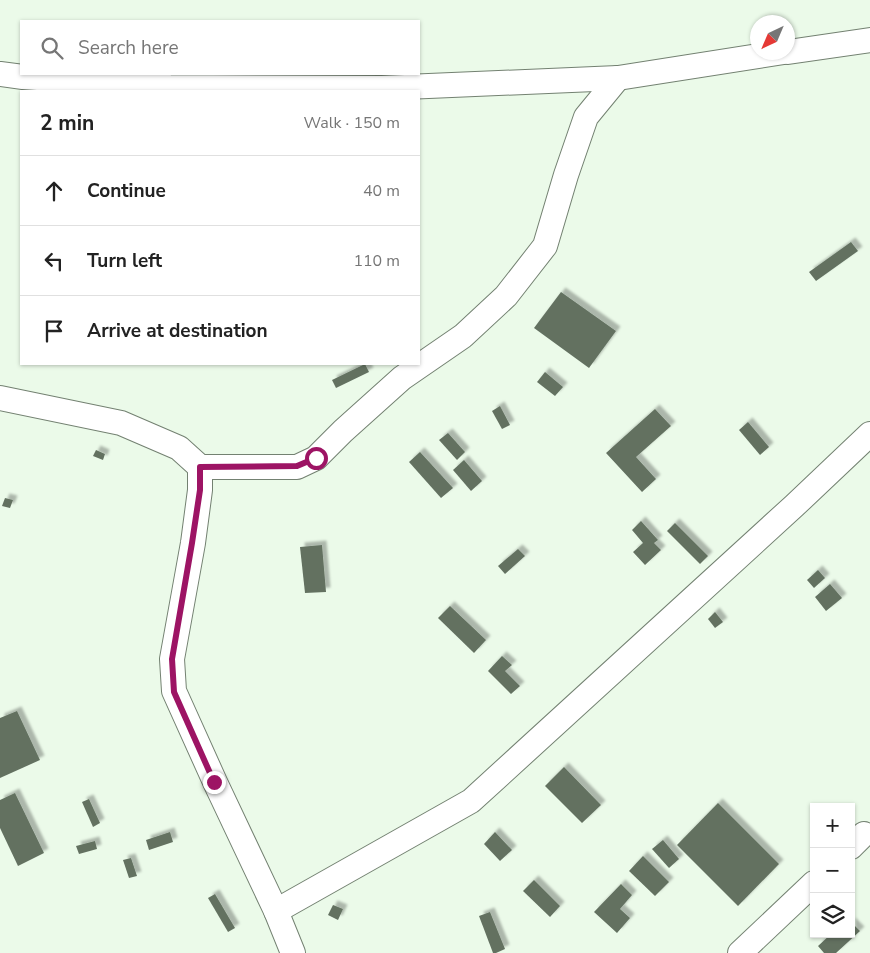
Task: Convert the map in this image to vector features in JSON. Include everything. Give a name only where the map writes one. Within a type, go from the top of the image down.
[{"type":"street","points":[[795,51],[870,40]]},
{"type":"street","points":[[0,74],[170,87],[372,88],[618,78],[750,58]]},
{"type":"street","points":[[0,398],[121,423],[179,448],[200,467],[297,466],[316,458],[402,378],[463,336],[506,296],[545,246],[586,117],[618,78]]},
{"type":"street","points":[[276,911],[471,801],[794,506],[870,434]]},
{"type":"street","points":[[200,467],[200,490],[172,659],[174,692],[214,782],[276,911],[293,953]]},
{"type":"street","points":[[740,953],[810,887]]},
{"type":"building","points":[[851,242],[858,251],[816,281],[809,272]]},
{"type":"building","points":[[561,292],[616,331],[589,368],[534,328]]},
{"type":"building","points":[[363,365],[366,365],[369,372],[336,388],[332,380]]},
{"type":"building","points":[[545,372],[563,387],[555,396],[537,382]]},
{"type":"building","points":[[500,406],[510,425],[502,429],[492,411]]},
{"type":"building","points":[[655,409],[671,426],[636,457],[656,479],[642,492],[606,453]]},
{"type":"building","points":[[748,422],[769,447],[760,455],[739,430]]},
{"type":"building","points":[[448,433],[465,452],[457,460],[439,440]]},
{"type":"building","points":[[96,450],[105,454],[103,460],[93,456]]},
{"type":"building","points":[[420,452],[453,488],[441,498],[409,462]]},
{"type":"building","points":[[464,460],[482,481],[471,491],[453,470]]},
{"type":"building","points":[[5,498],[13,500],[10,508],[2,506]]},
{"type":"building","points":[[641,521],[658,540],[654,543],[661,550],[645,565],[633,552],[643,543],[632,530]]},
{"type":"building","points":[[675,523],[708,556],[700,564],[667,531]]},
{"type":"building","points":[[322,545],[326,592],[305,593],[300,547]]},
{"type":"building","points":[[518,549],[525,556],[505,574],[498,566]]},
{"type":"building","points":[[818,570],[825,578],[814,588],[807,580]]},
{"type":"building","points":[[830,584],[842,598],[826,611],[815,597]]},
{"type":"building","points":[[450,606],[486,640],[474,653],[438,618]]},
{"type":"building","points":[[715,612],[723,622],[715,628],[708,619]]},
{"type":"building","points":[[502,656],[512,665],[505,671],[520,686],[511,694],[488,671]]},
{"type":"building","points":[[17,711],[40,760],[0,778],[0,718]]},
{"type":"building","points":[[564,767],[601,805],[582,823],[545,786]]},
{"type":"building","points":[[15,793],[44,853],[18,866],[0,828],[0,800]]},
{"type":"building","points":[[89,799],[100,823],[93,827],[82,802]]},
{"type":"building","points":[[718,803],[779,864],[738,906],[677,845]]},
{"type":"building","points":[[170,832],[173,842],[149,850],[146,840]]},
{"type":"building","points":[[495,832],[512,850],[500,861],[484,844]]},
{"type":"building","points":[[663,840],[679,859],[669,868],[652,849]]},
{"type":"building","points":[[95,841],[97,849],[79,854],[76,846]]},
{"type":"building","points":[[643,856],[669,882],[655,896],[629,871]]},
{"type":"building","points":[[131,858],[137,876],[129,878],[123,860]]},
{"type":"building","points":[[534,880],[560,906],[550,917],[523,891]]},
{"type":"building","points":[[621,884],[632,895],[620,909],[630,918],[617,933],[594,912]]},
{"type":"building","points":[[215,894],[235,928],[228,932],[208,898]]},
{"type":"building","points":[[333,905],[343,909],[338,920],[328,915]]},
{"type":"building","points":[[490,912],[505,949],[496,953],[493,953],[479,916]]},
{"type":"building","points":[[855,926],[860,931],[855,936]]},
{"type":"building","points":[[827,938],[852,938],[836,953],[824,953],[818,946]]},
{"type":"route","points":[[214,782],[174,692],[172,659],[200,490],[200,467],[297,466],[316,458]]}]
